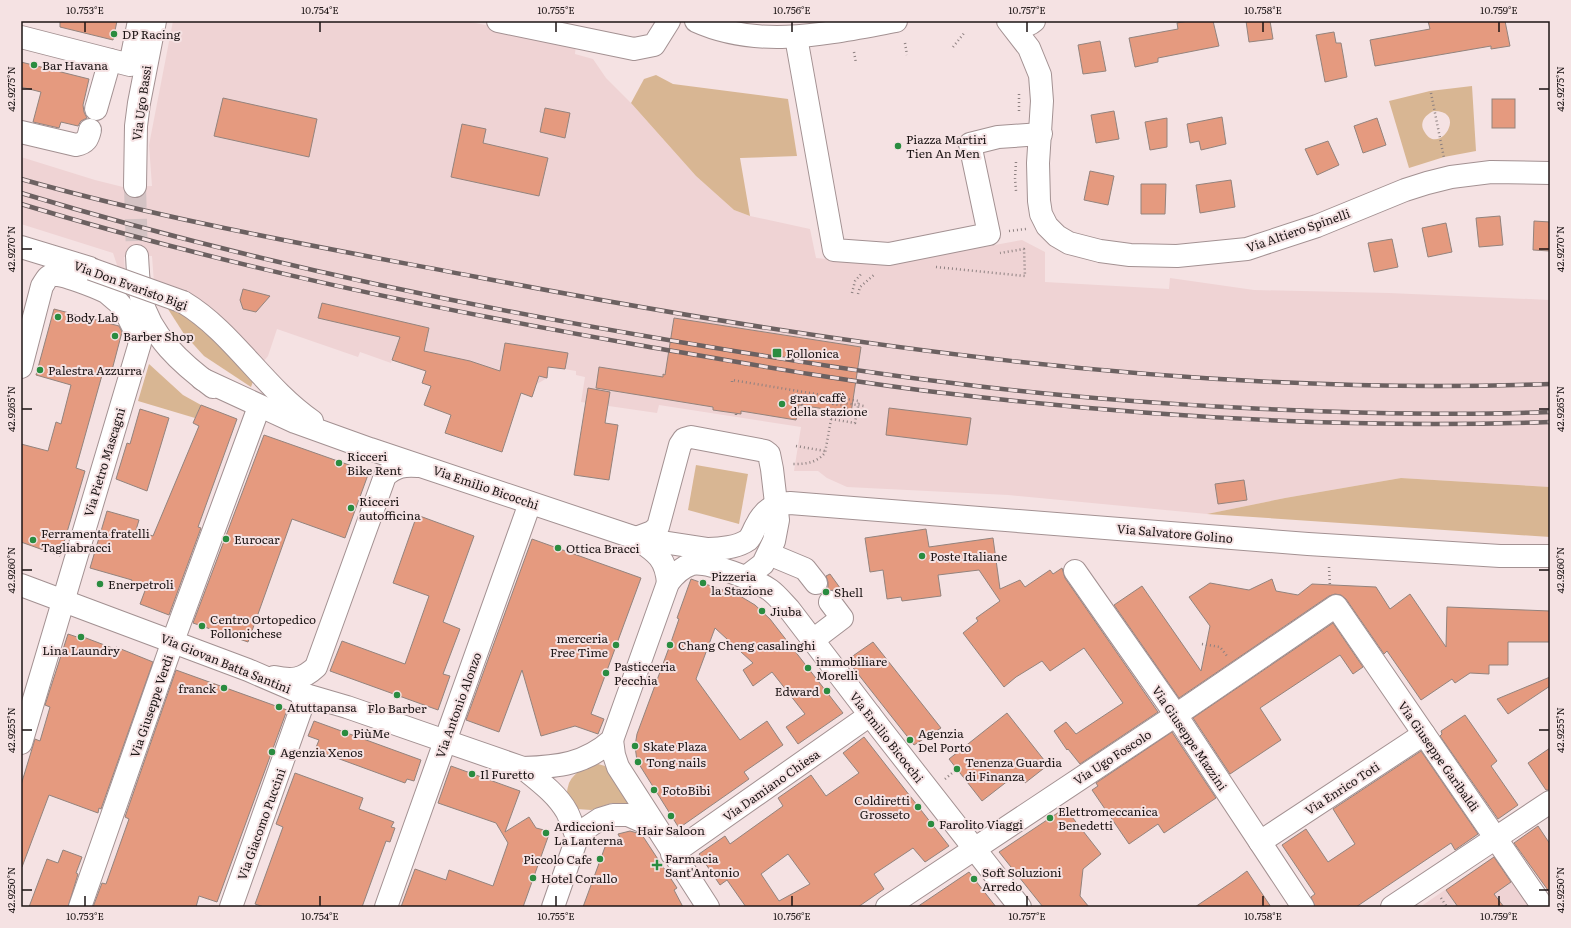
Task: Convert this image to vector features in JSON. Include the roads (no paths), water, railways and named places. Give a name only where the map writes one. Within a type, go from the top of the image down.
[{"type":"street","points":[[96,109],[120,63],[139,21]]},
{"type":"street","name":"Via Ugo Bassi","points":[[135,186],[136,126],[155,21]]},
{"type":"street","points":[[498,21],[634,50],[654,45],[669,21]]},
{"type":"street","points":[[696,21],[719,29],[751,36],[796,37],[837,32],[896,21]]},
{"type":"street","points":[[1008,21],[1019,26],[1025,26],[1034,21]]},
{"type":"street","name":"Via Altiero Spinelli","points":[[1008,21],[1029,48],[1040,75],[1042,101],[1038,163],[1039,201],[1041,214],[1047,226],[1057,236],[1069,242],[1100,250],[1130,255],[1177,256],[1247,249],[1317,226],[1405,190],[1451,177],[1491,172],[1518,171],[1550,173]]},
{"type":"street","points":[[21,37],[120,63]]},
{"type":"street","points":[[796,37],[834,250],[889,254],[993,244],[970,144],[998,137],[1040,134]]},
{"type":"street","points":[[21,132],[76,145],[84,144],[88,140],[90,130]]},
{"type":"street","name":"Via Don Evaristo Bigi","points":[[21,247],[91,269],[183,302],[206,317],[294,407],[336,438]]},
{"type":"street","name":"Via Emilio Bicocchi","points":[[137,256],[141,296],[149,319],[169,348],[183,363],[224,396],[256,415],[297,429],[336,438]]},
{"type":"street","name":"Via Pietro Mascagni","points":[[21,367],[42,286],[52,275],[58,275],[87,284],[105,292],[118,302],[130,318],[140,343],[21,743]]},
{"type":"street","name":"Via Emilio Bicocchi","points":[[202,379],[264,408],[336,438],[424,466],[636,538]]},
{"type":"street","name":"Via Giuseppe Verdi","points":[[80,907],[173,641],[256,415]]},
{"type":"street","points":[[636,538],[652,532],[658,527],[680,445],[684,439],[699,438],[768,452],[772,469],[776,512],[774,541],[763,564],[746,577],[737,563],[740,543]]},
{"type":"street","points":[[370,449],[381,462],[385,476]]},
{"type":"street","points":[[347,707],[334,698],[320,684],[317,678],[316,667],[385,476],[391,471],[404,465],[424,466]]},
{"type":"street","name":"Via Antonio Alonzo","points":[[386,907],[530,503]]},
{"type":"street","name":"Via Salvatore Golino","points":[[776,512],[783,503],[1308,544],[1500,556],[1550,556]]},
{"type":"street","points":[[636,538],[708,549],[717,549],[748,540],[763,514],[776,512]]},
{"type":"street","points":[[636,538],[659,556],[665,566],[668,583],[612,740],[614,755],[618,767],[655,827],[708,907]]},
{"type":"street","points":[[769,554],[805,569],[816,583]]},
{"type":"street","name":"Via Emilio Bicocchi","points":[[668,583],[685,567],[692,564],[706,564],[746,577],[773,593],[789,609],[973,849],[1020,907]]},
{"type":"street","name":"Via Giuseppe Mazzini","points":[[1075,571],[1176,715],[1303,907]]},
{"type":"street","name":"Via Giovan Batta Santini","points":[[21,586],[173,641],[248,670],[306,695],[347,707],[523,768]]},
{"type":"street","points":[[813,640],[842,618],[830,602]]},
{"type":"street","name":"Via Ugo Foscolo","points":[[887,907],[1176,715],[1336,606]]},
{"type":"street","name":"Via Giuseppe Garibaldi","points":[[1336,606],[1543,907]]},
{"type":"street","points":[[248,670],[284,679],[293,679],[308,675],[316,667]]},
{"type":"street","name":"Via Giacomo Puccini","points":[[231,907],[306,695]]},
{"type":"street","name":"Via Damiano Chiesa","points":[[672,854],[870,715]]},
{"type":"street","name":"Via Enrico Toti","points":[[1260,842],[1424,734]]},
{"type":"street","points":[[523,768],[550,768],[573,763],[600,750],[612,740]]},
{"type":"street","points":[[523,768],[558,799],[567,812],[577,838]]},
{"type":"street","points":[[1392,907],[1550,802]]},
{"type":"street","points":[[553,907],[577,838],[588,828],[600,819],[614,815],[628,815],[655,827]]},
{"type":"tunnel","points":[[135,186],[137,256]]},
{"type":"railway","points":[[21,179],[133,208],[305,244],[610,302],[877,344],[1011,361],[1145,374],[1280,382],[1415,386],[1550,384]]},
{"type":"railway","points":[[21,193],[101,217],[264,259],[345,278],[592,327],[876,373],[1057,395],[1208,406],[1398,413],[1474,414],[1550,412]]},
{"type":"railway","points":[[21,204],[175,247],[408,301],[565,332],[868,383],[1019,401],[1170,415],[1398,424],[1550,422]]},
{"type":"place","name":"DP Racing","points":[[114,34]]},
{"type":"place","name":"Bar Havana","points":[[34,65]]},
{"type":"place","name":"Piazza Martiri Tien An Men","points":[[898,146]]},
{"type":"place","name":"Body Lab","points":[[58,317]]},
{"type":"place","name":"Barber Shop","points":[[115,336]]},
{"type":"place","name":"Follonica","points":[[777,353]]},
{"type":"place","name":"Palestra Azzurra","points":[[40,370]]},
{"type":"place","name":"gran caffè della stazione","points":[[782,404]]},
{"type":"place","name":"Ricceri Bike Rent","points":[[339,463]]},
{"type":"place","name":"Ricceri autofficina","points":[[351,508]]},
{"type":"place","name":"Eurocar","points":[[226,539]]},
{"type":"place","name":"Ferramenta fratelli Tagliabracci","points":[[33,540]]},
{"type":"place","name":"Ottica Bracci","points":[[558,548]]},
{"type":"place","name":"Poste Italiane","points":[[922,556]]},
{"type":"place","name":"Pizzeria la Stazione","points":[[703,583]]},
{"type":"place","name":"Enerpetroli","points":[[100,584]]},
{"type":"place","name":"Shell","points":[[826,592]]},
{"type":"place","name":"Jiuba","points":[[762,611]]},
{"type":"place","name":"Centro Ortopedico Follonichese","points":[[202,626]]},
{"type":"place","name":"Lina Laundry","points":[[81,637]]},
{"type":"place","name":"merceria Free Time","points":[[616,645]]},
{"type":"place","name":"Chang Cheng casalinghi","points":[[670,645]]},
{"type":"place","name":"immobiliare Morelli","points":[[808,668]]},
{"type":"place","name":"Pasticceria Pecchia","points":[[606,673]]},
{"type":"place","name":"franck","points":[[224,688]]},
{"type":"place","name":"Edward","points":[[827,691]]},
{"type":"place","name":"Flo Barber","points":[[397,695]]},
{"type":"place","name":"Atuttapansa","points":[[279,707]]},
{"type":"place","name":"PiùMe","points":[[345,733]]},
{"type":"place","name":"Agenzia Del Porto","points":[[910,740]]},
{"type":"place","name":"Skate Plaza","points":[[635,746]]},
{"type":"place","name":"Agenzia Xenos","points":[[272,752]]},
{"type":"place","name":"Tong nails","points":[[638,762]]},
{"type":"place","name":"Tenenza Guardia di Finanza","points":[[957,769]]},
{"type":"place","name":"Il Furetto","points":[[472,774]]},
{"type":"place","name":"FotoBibi","points":[[654,790]]},
{"type":"place","name":"Coldiretti Grosseto","points":[[918,807]]},
{"type":"place","name":"Hair Saloon","points":[[671,816]]},
{"type":"place","name":"Elettromeccanica Benedetti","points":[[1050,818]]},
{"type":"place","name":"Farolito Viaggi","points":[[931,824]]},
{"type":"place","name":"Ardiccioni La Lanterna","points":[[546,833]]},
{"type":"place","name":"Piccolo Cafe","points":[[600,859]]},
{"type":"place","name":"Farmacia Sant'Antonio","points":[[657,865]]},
{"type":"place","name":"Hotel Corallo","points":[[533,878]]},
{"type":"place","name":"Soft Soluzioni Arredo","points":[[974,879]]}]
